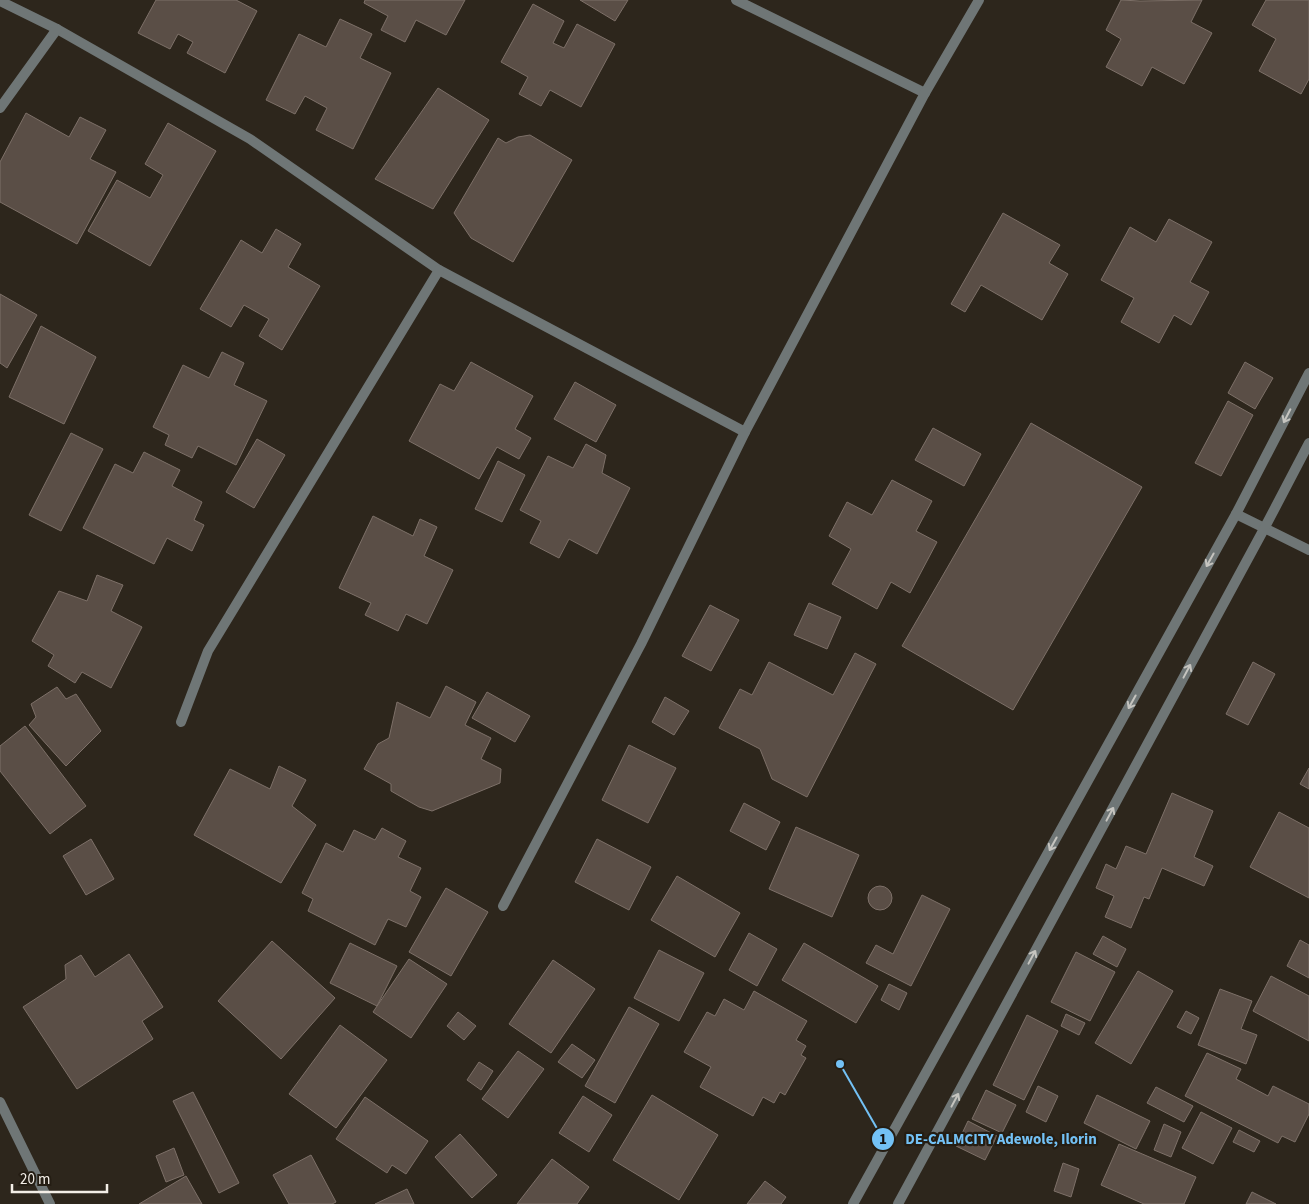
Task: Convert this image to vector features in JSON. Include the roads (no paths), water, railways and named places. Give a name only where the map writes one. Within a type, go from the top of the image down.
[{"type":"street","points":[[736,0],[925,92]]},
{"type":"street","points":[[503,906],[641,644],[745,432],[925,92],[980,0]]},
{"type":"street","points":[[0,1],[57,29],[250,139],[439,270],[745,432]]},
{"type":"street","points":[[0,108],[57,29]]},
{"type":"street","points":[[181,722],[208,652],[439,270]]},
{"type":"street","points":[[852,1204],[1236,514],[1309,373]]},
{"type":"street","points":[[898,1204],[1309,443]]},
{"type":"street","points":[[1236,514],[1309,550]]},
{"type":"street","points":[[0,1102],[50,1204]]},
{"type":"place","name":"DE-CALMCITY Adewole, Ilorin","points":[[840,1064]]}]
